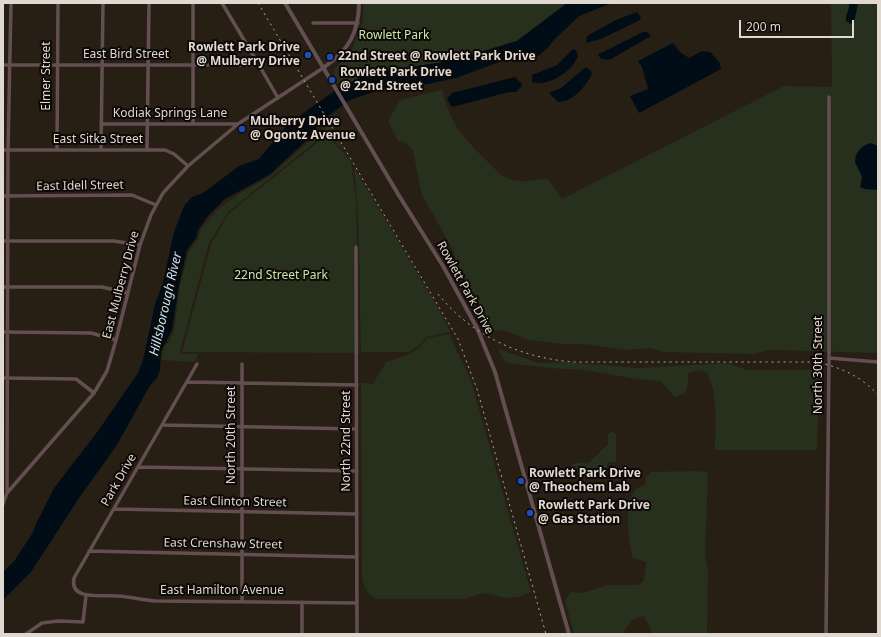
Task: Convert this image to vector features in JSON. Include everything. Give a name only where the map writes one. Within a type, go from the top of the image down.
[{"type":"street","points":[[7,494],[5,378],[8,332],[9,196],[5,150],[10,65],[11,3]]},
{"type":"street","name":"Elmer Street","points":[[57,150],[58,3]]},
{"type":"street","points":[[101,150],[103,3]]},
{"type":"street","points":[[147,150],[149,3]]},
{"type":"street","points":[[193,3],[193,124]]},
{"type":"street","points":[[222,3],[278,98]]},
{"type":"street","name":"Rowlett Park Drive","points":[[285,3],[346,108],[450,278],[471,316],[486,349],[526,481],[569,634]]},
{"type":"street","points":[[323,68],[344,50],[357,30],[360,3]]},
{"type":"street","points":[[313,22],[358,22]]},
{"type":"street","name":"East Bird Street","points":[[3,65],[259,65]]},
{"type":"street","name":"East Mulberry Drive","points":[[3,504],[7,494],[94,393],[107,371],[140,246],[156,205],[170,183],[238,124],[323,68]]},
{"type":"street","name":"North 30th Street","points":[[826,634],[829,358],[829,97]]},
{"type":"street","name":"Kodiak Springs Lane","points":[[102,124],[238,124]]},
{"type":"street","name":"East Sitka Street","points":[[5,150],[165,150],[174,154],[188,166]]},
{"type":"street","name":"East Idell Street","points":[[3,196],[132,195],[156,205]]},
{"type":"street","points":[[3,241],[114,241],[140,246]]},
{"type":"street","name":"North 22nd Street","points":[[356,247],[357,634]]},
{"type":"street","points":[[3,287],[102,287],[128,293]]},
{"type":"street","points":[[3,332],[91,333],[116,340]]},
{"type":"street","points":[[829,358],[878,362]]},
{"type":"street","name":"Park Drive","points":[[86,596],[76,590],[73,584],[74,578],[197,364]]},
{"type":"street","name":"North 20th Street","points":[[242,364],[242,601]]},
{"type":"street","points":[[5,378],[76,379],[94,393]]},
{"type":"street","points":[[187,382],[356,386]]},
{"type":"street","points":[[163,425],[356,429]]},
{"type":"street","points":[[138,467],[357,471]]},
{"type":"street","points":[[3,490],[7,494]]},
{"type":"street","name":"East Clinton Street","points":[[114,509],[357,514]]},
{"type":"street","name":"East Crenshaw Street","points":[[89,551],[357,556]]},
{"type":"street","points":[[26,634],[42,623],[58,621],[83,622],[86,596]]},
{"type":"street","name":"East Hamilton Avenue","points":[[86,596],[118,596],[132,600],[156,601],[357,603]]},
{"type":"street","points":[[302,602],[302,634]]},
{"type":"green space","name":"Rowlett Park","points":[[363,3],[567,3],[517,41],[450,61],[371,73],[340,87],[334,76],[334,70],[353,47],[363,21]]},
{"type":"green space","points":[[831,3],[878,3],[878,353],[772,350],[753,354],[663,352],[650,348],[625,350],[584,344],[564,344],[529,340],[509,332],[491,329],[458,268],[453,250],[422,195],[413,151],[405,142],[398,141],[388,121],[400,100],[442,90],[451,117],[457,127],[472,146],[500,174],[511,180],[517,181],[547,178],[562,199],[784,86],[832,87]]},
{"type":"green space","points":[[329,124],[344,151],[326,133],[228,212],[209,243],[180,351],[181,354],[198,354],[194,362],[162,360],[164,347],[168,343],[174,331],[180,285],[189,251],[198,239],[201,229],[217,210],[239,194],[269,177]]},
{"type":"green space","name":"22nd Street Park","points":[[327,135],[351,161],[356,198],[359,353],[182,352],[211,244],[229,213]]},
{"type":"green space","points":[[354,167],[442,315],[450,332],[426,337],[422,343],[409,352],[361,352],[359,236]]},
{"type":"green space","points":[[449,334],[471,381],[531,592],[518,597],[507,598],[483,593],[463,599],[378,599],[367,591],[362,577],[361,383],[369,383],[372,385],[386,362],[414,351],[424,343],[427,338]]},
{"type":"green space","points":[[498,349],[539,363],[563,362],[640,368],[727,363],[747,370],[822,370],[817,450],[715,450],[716,411],[713,391],[707,373],[699,370],[688,373],[688,384],[685,393],[675,397],[660,381],[637,379],[578,369],[562,369],[513,364],[505,361]]},
{"type":"green space","points":[[611,431],[616,434],[616,462],[607,462],[607,471],[569,472],[573,464],[589,463],[608,444],[608,434]]},
{"type":"green space","points":[[651,472],[707,472],[708,475],[705,554],[708,569],[707,634],[653,634],[644,616],[632,620],[622,634],[574,634],[565,601],[570,592],[583,593],[608,585],[639,585],[644,580],[646,562],[633,558],[628,522],[630,503],[632,495],[636,489],[645,485],[646,477]]},
{"type":"water","name":"Hillsborough River","points":[[567,3],[612,3],[579,16],[554,40],[548,48],[538,56],[524,60],[502,61],[456,78],[428,84],[391,86],[350,100],[320,122],[307,140],[269,175],[225,199],[208,216],[198,230],[196,238],[187,250],[179,285],[172,330],[161,351],[160,370],[157,378],[149,387],[117,445],[79,498],[31,572],[3,600],[3,572],[15,560],[33,532],[54,488],[98,431],[138,373],[143,360],[155,304],[163,283],[174,232],[184,206],[192,197],[203,193],[239,166],[259,159],[288,124],[340,87],[371,73],[450,61],[517,41]]},
{"type":"water","points":[[849,3],[858,3],[855,18],[851,24],[846,21]]},
{"type":"water","points":[[637,12],[641,18],[640,20],[601,39],[586,43],[587,36],[616,20]]},
{"type":"water","points":[[643,32],[647,32],[651,36],[611,59],[606,60],[600,58],[598,54]]},
{"type":"water","points":[[673,43],[680,52],[689,58],[702,51],[710,52],[720,63],[721,69],[639,113],[630,96],[648,89],[642,67],[638,61]]},
{"type":"water","points":[[573,49],[576,50],[578,56],[575,62],[559,77],[545,83],[532,82],[532,75],[557,65]]},
{"type":"water","points":[[586,67],[592,74],[586,84],[574,97],[558,102],[549,93],[561,88]]},
{"type":"water","points":[[515,77],[522,86],[516,92],[509,92],[452,107],[447,99],[452,93]]},
{"type":"water","points":[[871,143],[878,146],[878,190],[860,187],[862,177],[855,162],[856,155],[860,150],[865,145]]},
{"type":"railway","points":[[258,3],[458,339],[477,389],[546,634]]},
{"type":"railway","points":[[438,294],[451,309],[481,333],[498,342],[533,355],[572,362],[816,362],[850,373],[865,383],[878,395]]},
{"type":"place","name":"Rowlett Park Drive @ Mulberry Drive","points":[[308,55]]},
{"type":"place","name":"22nd Street @ Rowlett Park Drive","points":[[330,57]]},
{"type":"place","name":"Rowlett Park Drive @ 22nd Street","points":[[332,80]]},
{"type":"place","name":"Mulberry Drive @ Ogontz Avenue","points":[[242,129]]},
{"type":"place","name":"Rowlett Park Drive @ Theochem Lab","points":[[521,481]]},
{"type":"place","name":"Rowlett Park Drive @ Gas Station","points":[[530,513]]}]
